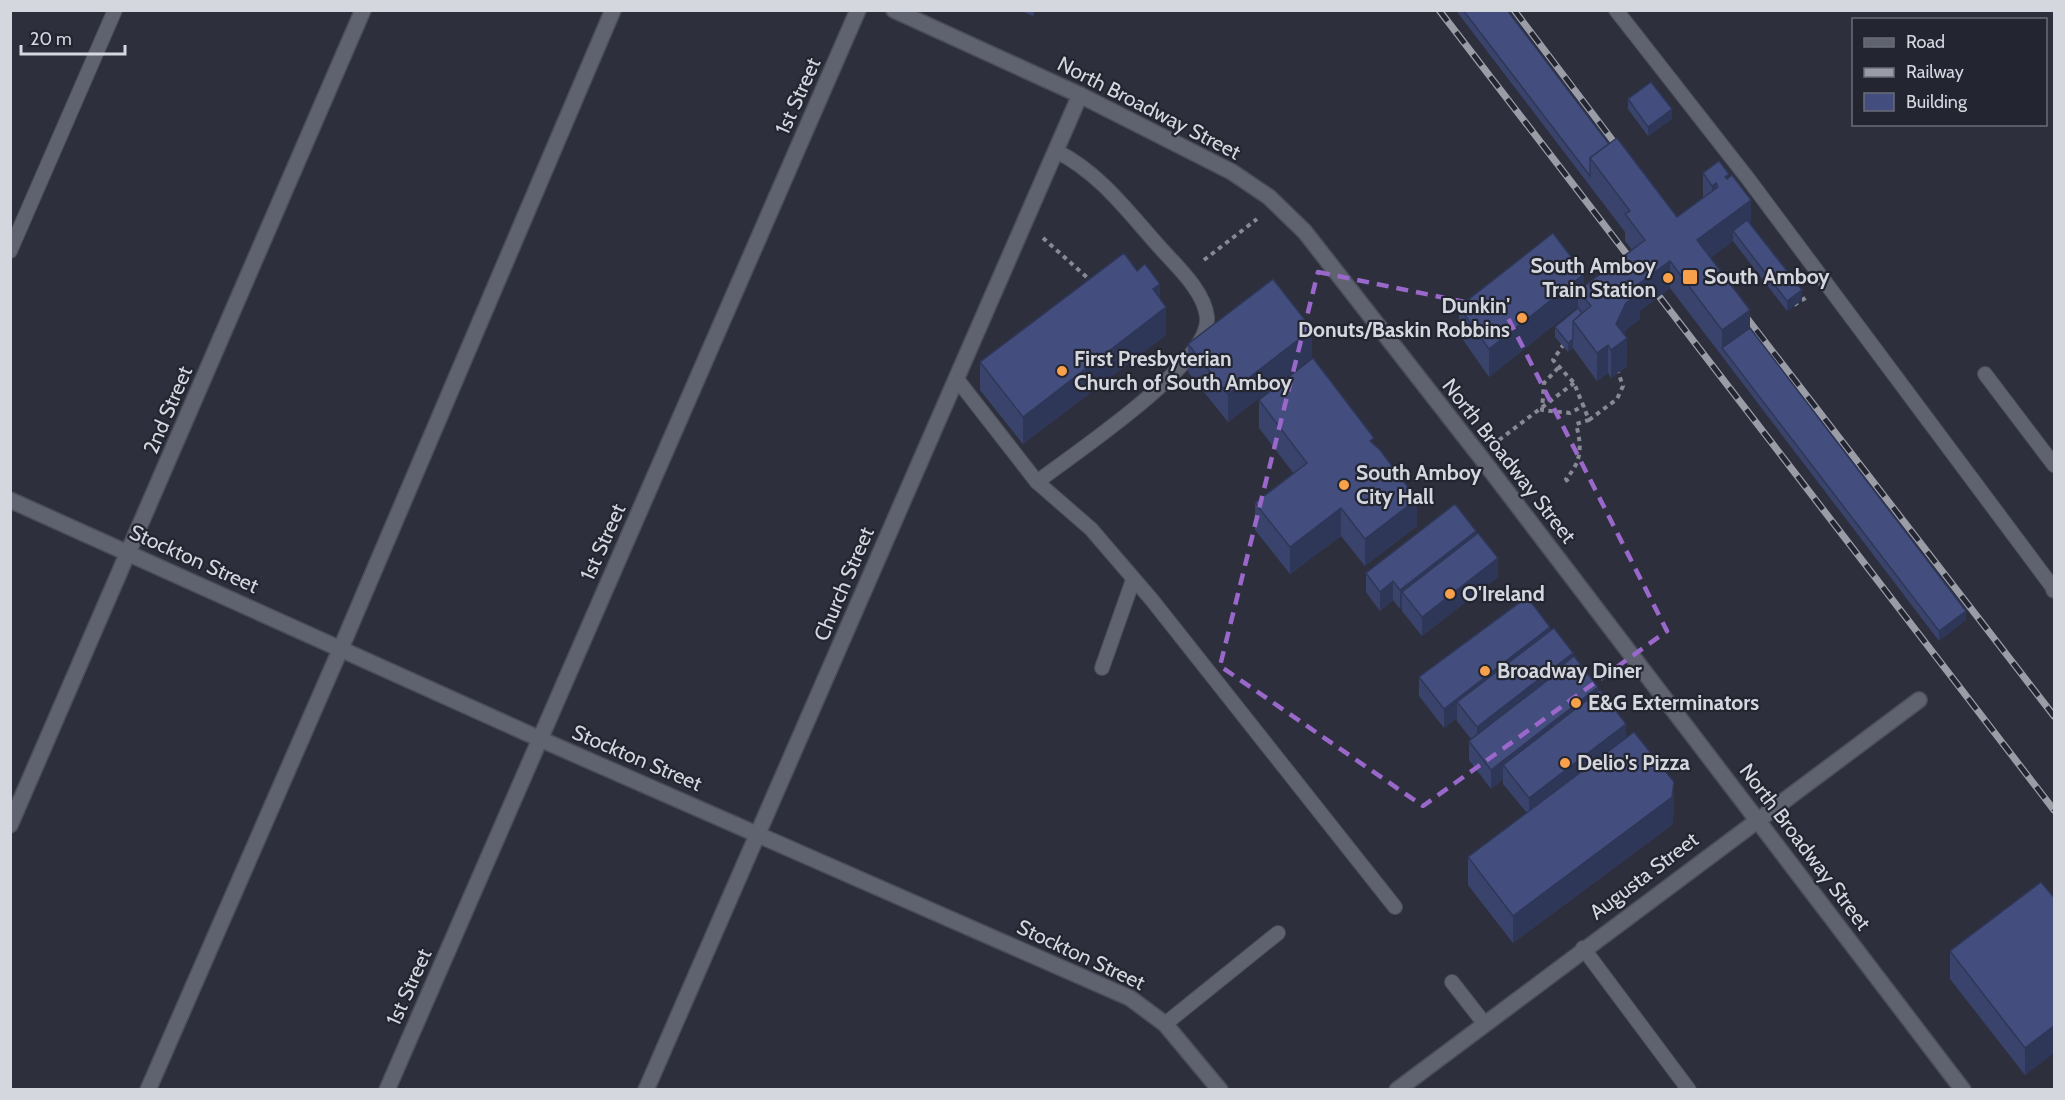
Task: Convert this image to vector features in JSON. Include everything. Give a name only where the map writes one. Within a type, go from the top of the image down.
[{"type":"street","name":"2nd Street","points":[[10,825],[363,10]]},
{"type":"street","points":[[147,1089],[341,648],[613,10]]},
{"type":"street","name":"1st Street","points":[[387,1089],[858,10]]},
{"type":"street","name":"North Broadway Street","points":[[894,10],[1080,95],[1232,172],[1269,197],[1305,232],[1479,455],[1964,1089]]},
{"type":"street","name":"Church Street","points":[[646,1089],[1080,95]]},
{"type":"street","name":"Stockton Street","points":[[10,500],[540,739],[759,833],[1130,998],[1165,1024],[1220,1089]]},
{"type":"street","name":"Augusta Street","points":[[1397,1089],[1757,818],[1919,700]]},
{"type":"lane","points":[[10,251],[115,10]]},
{"type":"lane","points":[[1616,10],[1749,180],[2054,589]]},
{"type":"lane","points":[[1037,482],[1160,388],[1202,341],[1207,318],[1199,295],[1104,183],[1073,159],[1056,151]]},
{"type":"lane","points":[[1984,374],[2055,465]]},
{"type":"lane","points":[[956,378],[1037,482],[1091,529],[1281,761],[1395,907]]},
{"type":"lane","points":[[1102,668],[1133,580]]},
{"type":"lane","points":[[1165,1024],[1278,933]]},
{"type":"lane","points":[[1583,948],[1689,1089]]},
{"type":"lane","points":[[1452,982],[1484,1023]]},
{"type":"path","points":[[1025,221],[1096,286]]},
{"type":"path","points":[[1223,246],[1236,236]]},
{"type":"path","points":[[1787,296],[1794,306]]},
{"type":"path","points":[[1570,340],[1562,346],[1553,360],[1574,383],[1590,420]]},
{"type":"path","points":[[1569,483],[1566,479],[1580,459],[1580,439],[1576,424],[1590,420],[1617,399],[1623,386],[1614,364]]},
{"type":"path","points":[[1542,410],[1544,382],[1558,368]]},
{"type":"path","points":[[1479,455],[1542,410],[1574,383]]},
{"type":"path","points":[[1542,410],[1570,413],[1585,405]]},
{"type":"highlighted area","points":[[1318,272],[1504,310],[1667,631],[1423,806],[1220,666]]},
{"type":"building","points":[[1463,10],[1507,10],[1609,144],[1590,158],[1590,176]]},
{"type":"building","points":[[1651,82],[1672,109],[1648,127],[1628,99]]},
{"type":"building","points":[[1617,138],[1677,217],[1718,187],[1716,183],[1712,186],[1703,173],[1719,161],[1729,174],[1725,177],[1727,179],[1732,175],[1751,200],[1697,240],[1750,310],[1722,330],[1670,261],[1636,286],[1640,292],[1626,303],[1616,324],[1627,338],[1611,350],[1608,345],[1597,353],[1573,321],[1591,306],[1578,291],[1645,240],[1625,214],[1630,211],[1590,158]]},
{"type":"building","points":[[1747,220],[1802,290],[1787,301],[1733,231]]},
{"type":"building","points":[[1553,233],[1584,274],[1489,349],[1459,307]]},
{"type":"building","name":"First Presbyterian Church of South Amboy","points":[[1124,253],[1137,271],[1145,264],[1160,284],[1153,289],[1166,307],[1023,417],[980,362]]},
{"type":"building","points":[[1273,279],[1312,329],[1228,394],[1188,344]]},
{"type":"building","points":[[1578,308],[1582,313],[1573,321],[1573,339],[1568,343],[1555,327]]},
{"type":"building","points":[[1750,328],[1966,611],[1939,631],[1722,348]]},
{"type":"building","name":"South Amboy City Hall","points":[[1313,358],[1374,438],[1370,441],[1380,450],[1417,499],[1365,539],[1341,508],[1290,547],[1255,503],[1307,463],[1259,400]]},
{"type":"building","points":[[1455,504],[1476,531],[1400,590],[1393,581],[1380,592],[1366,573]]},
{"type":"building","points":[[1478,533],[1498,558],[1422,617],[1402,592]]},
{"type":"building","points":[[1527,597],[1550,627],[1444,709],[1419,677]]},
{"type":"building","points":[[1554,628],[1573,653],[1477,727],[1457,702]]},
{"type":"building","points":[[1574,656],[1598,687],[1491,770],[1469,741],[1553,676],[1551,674]]},
{"type":"building","points":[[1600,690],[1626,724],[1529,798],[1503,765]]},
{"type":"building","points":[[1634,732],[1674,782],[1672,797],[1513,916],[1468,857]]},
{"type":"building","points":[[2041,882],[2055,899],[2055,1025],[2025,1048],[1950,951]]},
{"type":"railway","points":[[1439,10],[2054,810]]},
{"type":"railway","points":[[1514,10],[1623,154]]},
{"type":"railway","points":[[1739,308],[2054,716]]},
{"type":"place","name":"South Amboy","points":[[1690,277]]},
{"type":"place","name":"South Amboy Train Station","points":[[1668,278]]},
{"type":"place","name":"Dunkin' Donuts/Baskin Robbins","points":[[1522,318]]},
{"type":"place","name":"First Presbyterian Church of South Amboy","points":[[1062,371]]},
{"type":"place","name":"South Amboy City Hall","points":[[1344,485]]},
{"type":"place","name":"O'Ireland","points":[[1450,594]]},
{"type":"place","name":"Broadway Diner","points":[[1485,671]]},
{"type":"place","name":"E&G Exterminators","points":[[1576,703]]},
{"type":"place","name":"Delio's Pizza","points":[[1565,763]]}]
